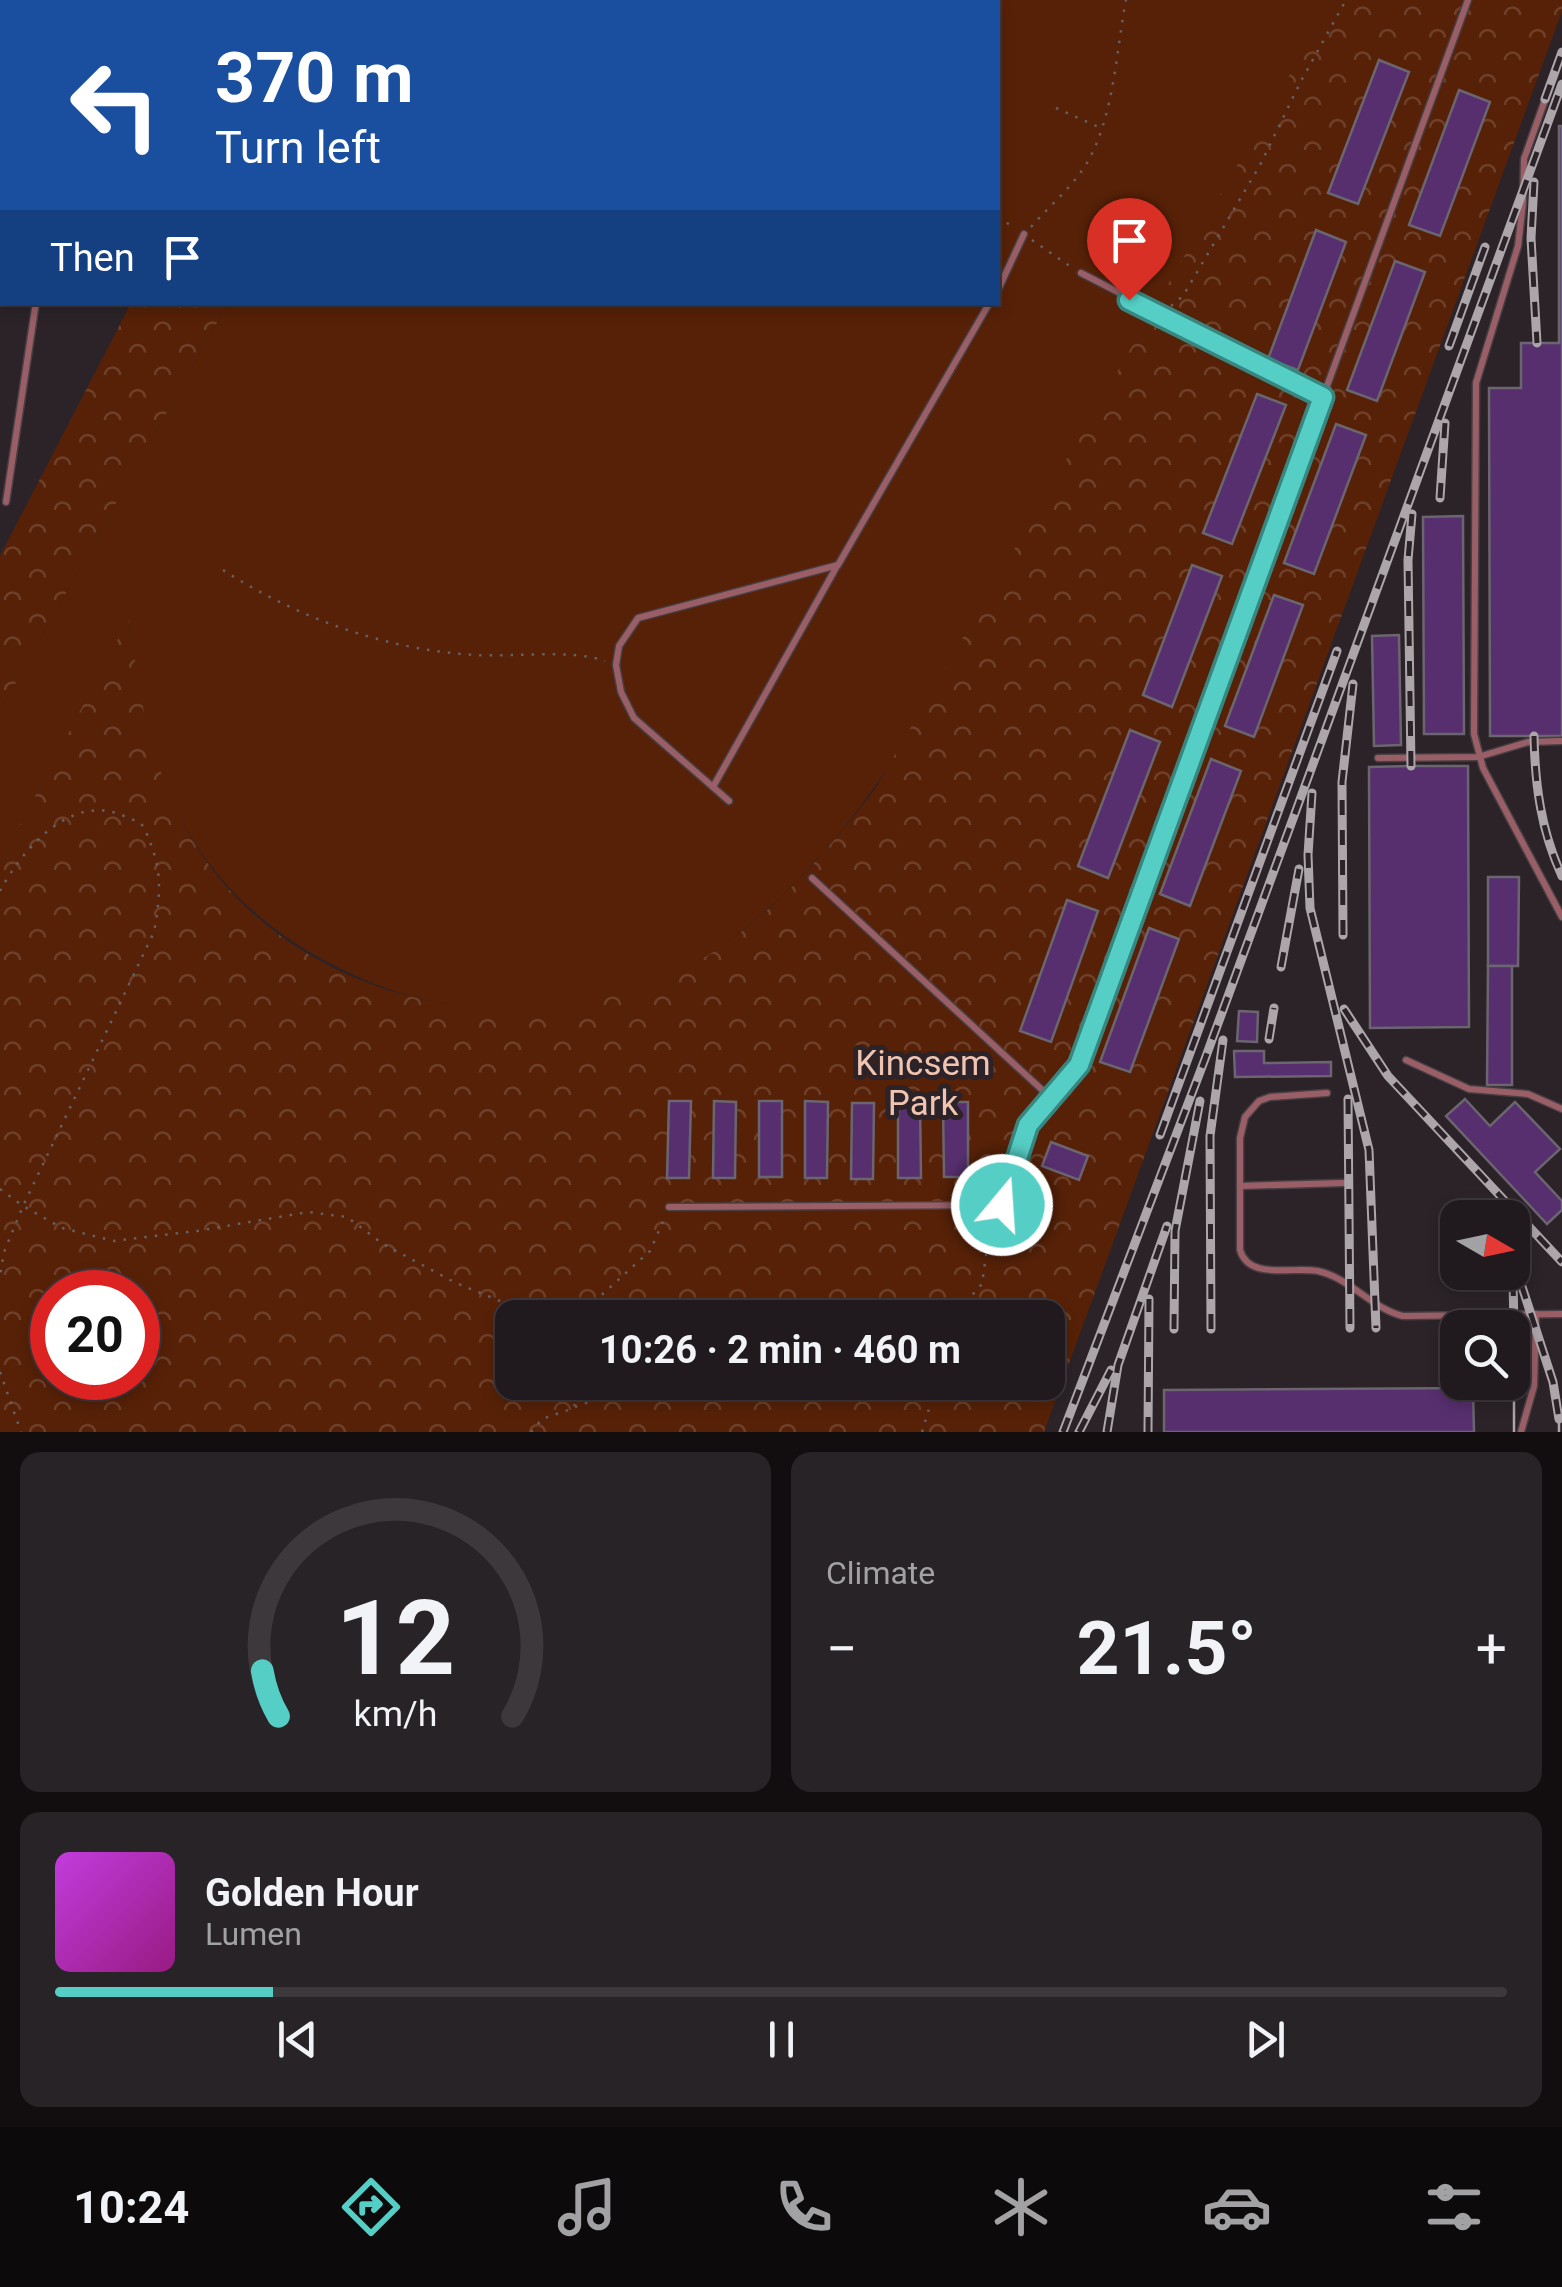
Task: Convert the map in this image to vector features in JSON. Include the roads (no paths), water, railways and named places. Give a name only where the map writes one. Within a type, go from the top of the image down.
[{"type":"lane","points":[[669,1207],[1002,1205],[1028,1125],[1079,1065],[1468,0]]},
{"type":"lane","points":[[1562,52],[1524,159],[1524,203],[1518,246],[1476,383],[1474,734],[1478,757],[1562,917]]},
{"type":"lane","points":[[1000,286],[1024,234]]},
{"type":"lane","points":[[1081,274],[1323,397]]},
{"type":"lane","points":[[6,502],[36,305]]},
{"type":"lane","points":[[713,787],[988,305]]},
{"type":"lane","points":[[729,801],[634,718],[622,692],[616,665],[618,646],[638,618],[838,565]]},
{"type":"lane","points":[[1378,758],[1478,757],[1528,742],[1562,741]]},
{"type":"lane","points":[[812,878],[1051,1098]]},
{"type":"lane","points":[[1406,1060],[1469,1089],[1528,1094],[1562,1109]]},
{"type":"lane","points":[[1328,1093],[1270,1096],[1249,1111],[1242,1123],[1243,1259],[1251,1266],[1329,1274],[1384,1309],[1403,1316],[1562,1314]]},
{"type":"lane","points":[[1240,1186],[1342,1183]]},
{"type":"lane","points":[[1521,1432],[1534,1386],[1536,1314]]},
{"type":"tram line","points":[[1514,1400],[1514,1432]]},
{"type":"tram line","points":[[1559,1419],[1559,1432]]},
{"type":"railway","points":[[1545,99],[1562,52]]},
{"type":"railway","points":[[1063,1432],[1205,1059],[1562,84]]},
{"type":"railway","points":[[1534,182],[1531,238],[1537,343]]},
{"type":"railway","points":[[1449,346],[1485,247]]},
{"type":"railway","points":[[1440,498],[1445,423]]},
{"type":"railway","points":[[1411,766],[1408,560],[1412,514]]},
{"type":"railway","points":[[1160,1135],[1337,651]]},
{"type":"railway","points":[[1343,935],[1342,782],[1353,684]]},
{"type":"railway","points":[[1534,736],[1540,808],[1562,876]]},
{"type":"railway","points":[[1312,793],[1310,908],[1369,1150],[1376,1328]]},
{"type":"railway","points":[[1281,967],[1299,869]]},
{"type":"railway","points":[[1269,1039],[1274,1008]]},
{"type":"railway","points":[[1344,1009],[1388,1076],[1562,1262]]},
{"type":"railway","points":[[1211,1329],[1210,1136],[1223,1040]]},
{"type":"railway","points":[[1348,1099],[1350,1328]]},
{"type":"railway","points":[[1174,1329],[1175,1231],[1200,1101]]},
{"type":"railway","points":[[1107,1432],[1118,1365],[1167,1226]]},
{"type":"railway","points":[[1513,1290],[1514,1310]]},
{"type":"railway","points":[[1523,1290],[1553,1382],[1559,1419]]},
{"type":"railway","points":[[1148,1432],[1149,1299]]},
{"type":"railway","points":[[1079,1432],[1111,1370]]},
{"type":"park label","name":"Kincsem Park","points":[[923,1083]]}]
